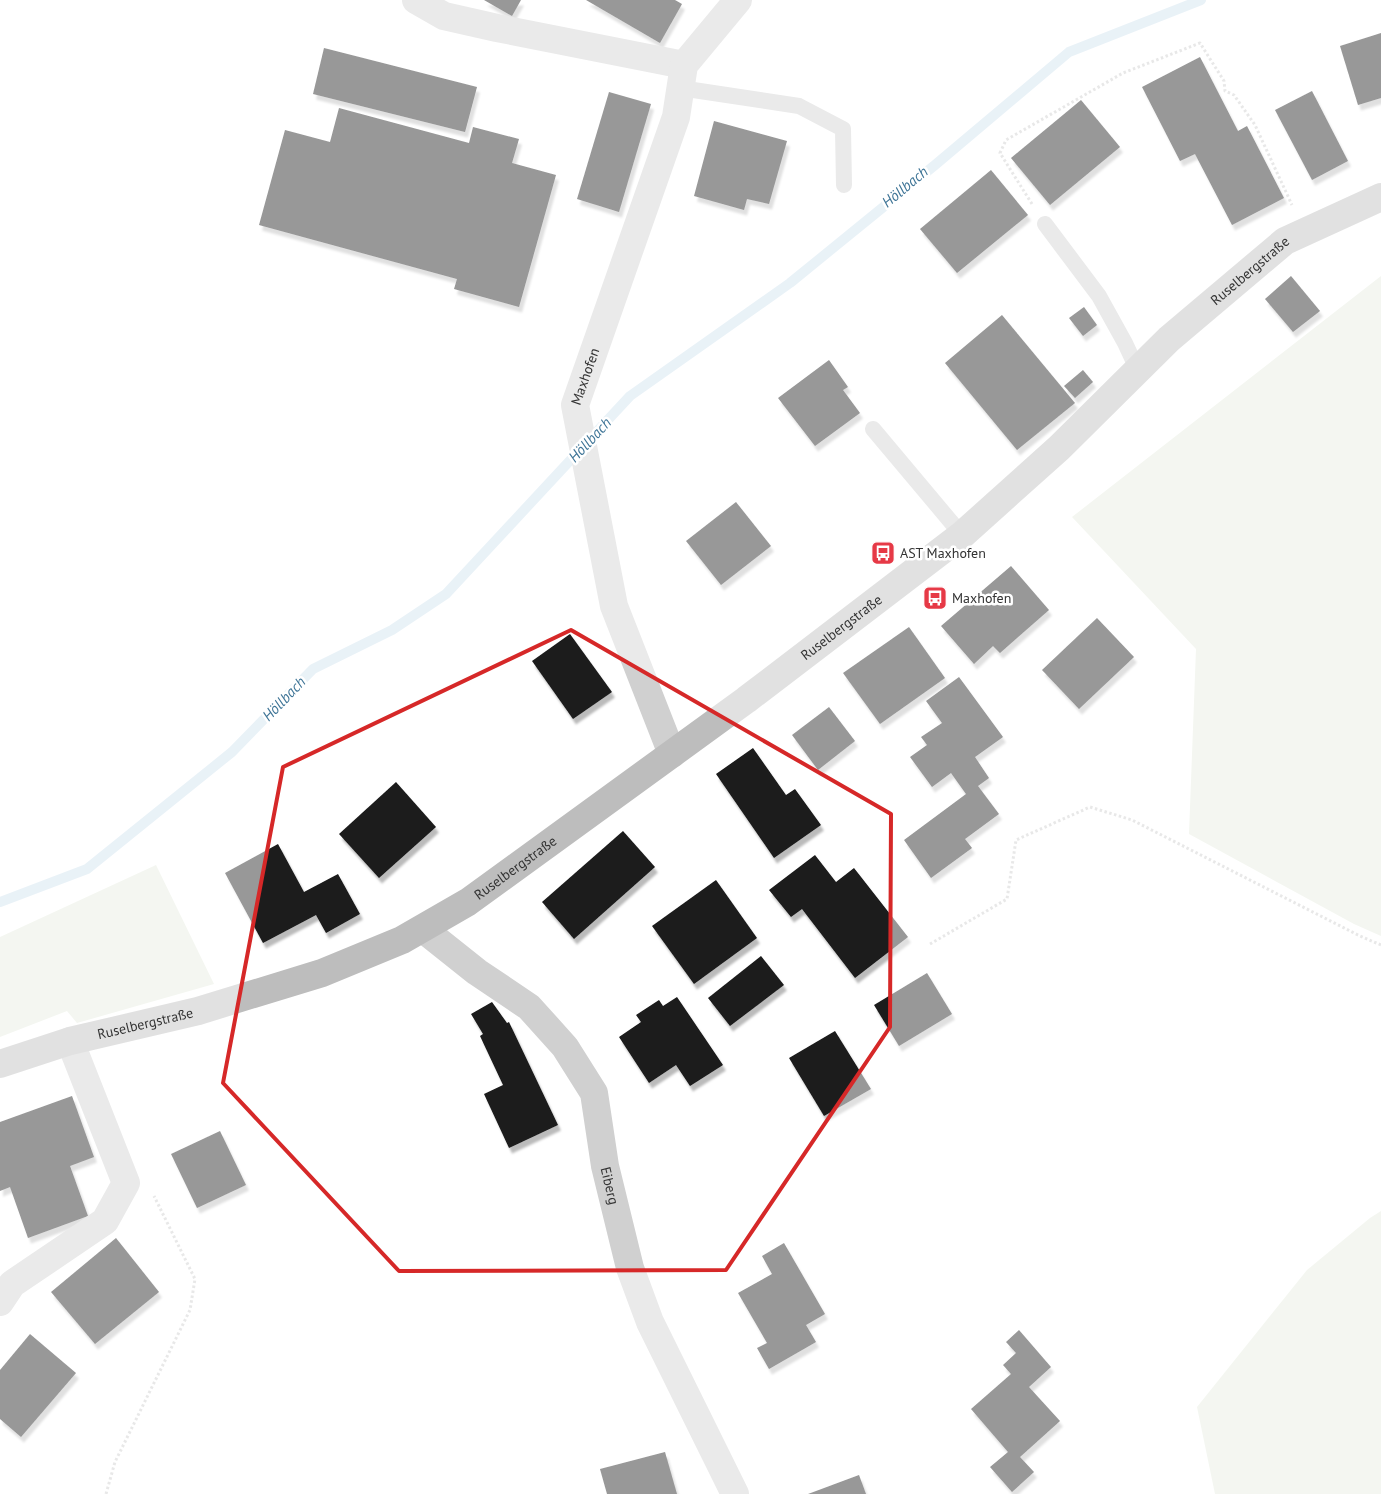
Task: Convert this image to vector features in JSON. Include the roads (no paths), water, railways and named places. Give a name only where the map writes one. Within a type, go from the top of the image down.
[{"type":"main road","name":"Ruselbergstraße","points":[[0,1064],[70,1041],[198,1011],[322,973],[402,940],[468,902],[672,754],[962,535],[1058,448],[1138,372],[1169,339],[1285,241],[1381,197]]},
{"type":"street","points":[[416,0],[444,16],[682,76],[738,0]]},
{"type":"street","name":"Maxhofen","points":[[672,754],[614,606],[575,405],[676,117],[682,76]]},
{"type":"street","name":"Eiberg","points":[[423,929],[477,972],[529,1007],[565,1047],[594,1093],[605,1166],[630,1268],[650,1322],[735,1494]]},
{"type":"street","points":[[0,1302],[12,1284],[105,1221],[126,1183],[70,1041]]},
{"type":"lane","points":[[682,76],[799,106],[843,129],[844,185]]},
{"type":"lane","points":[[1045,224],[1099,296],[1125,343],[1138,372]]},
{"type":"lane","points":[[872,428],[962,535]]},
{"type":"waterway","name":"Höllbach","points":[[0,902],[87,869],[232,752],[313,669],[392,630],[446,594],[630,396],[790,283],[935,165],[1069,52],[1201,0]]},
{"type":"place","name":"AST Maxhofen","points":[[883,553]]},
{"type":"place","name":"Maxhofen","points":[[935,598]]}]
